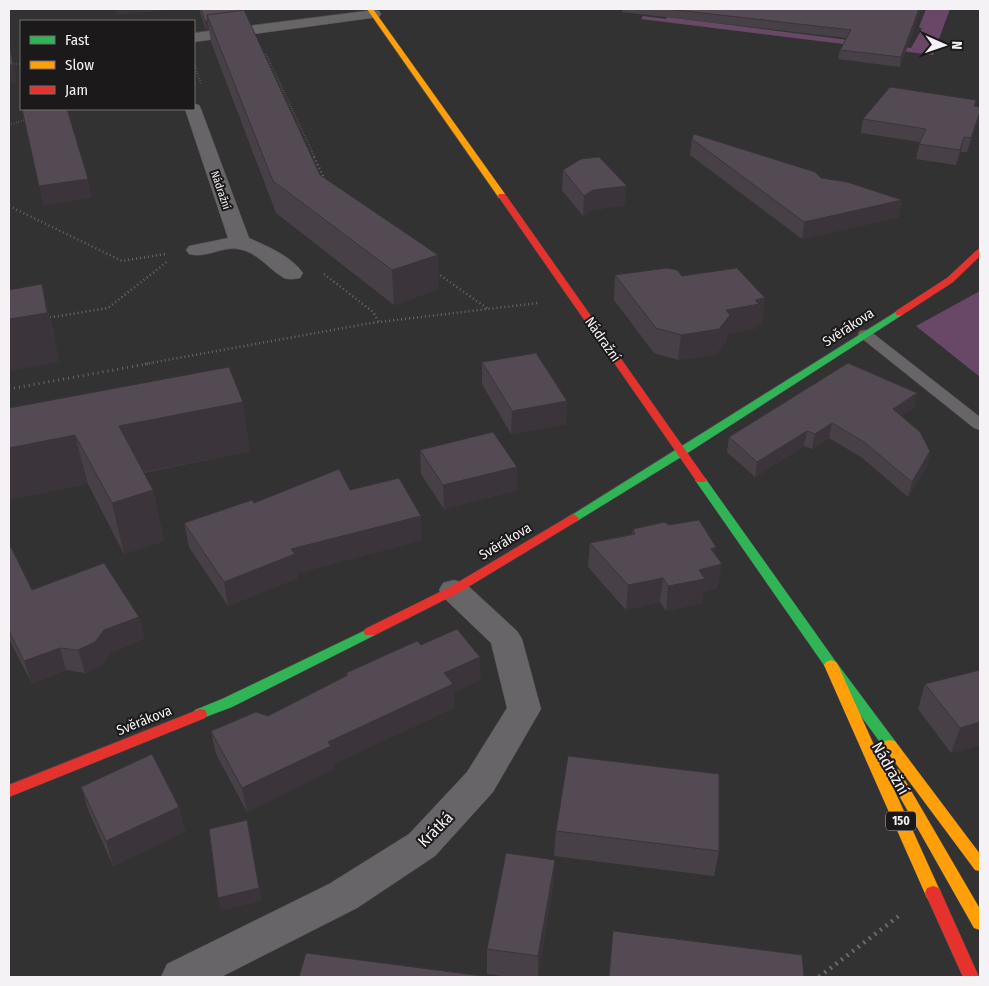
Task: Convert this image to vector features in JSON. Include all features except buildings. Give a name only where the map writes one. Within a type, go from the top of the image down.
[{"type":"main road","name":"Nádražní","points":[[372,11],[831,665],[980,865]]},
{"type":"main road","name":"Svěrákova","points":[[9,791],[227,703],[454,590],[682,452],[960,273],[980,252]]},
{"type":"main road","name":"Nádražní","points":[[831,665],[980,923]]},
{"type":"main road","name":"150","points":[[831,665],[971,977]]},
{"type":"street","name":"Nádražní","points":[[195,38],[372,11]]},
{"type":"street","name":"Nádražní","points":[[193,110],[240,242]]},
{"type":"street","points":[[187,251],[240,242],[270,255],[292,273]]},
{"type":"street","name":"Krátká","points":[[181,977],[343,896],[422,845],[480,782],[524,709],[506,639],[454,590]]},
{"type":"lane","points":[[865,334],[980,425]]},
{"type":"path","points":[[264,51],[328,186]]},
{"type":"path","points":[[195,67],[203,91]]},
{"type":"path","points":[[9,125],[30,118]]},
{"type":"path","points":[[9,206],[122,261],[187,251]]},
{"type":"path","points":[[45,319],[108,308],[187,251]]},
{"type":"path","points":[[318,270],[373,312],[379,322]]},
{"type":"path","points":[[432,270],[488,309]]},
{"type":"path","points":[[9,390],[379,322],[540,303]]},
{"type":"path","points":[[819,977],[904,911]]},
{"type":"shaded area","points":[[926,9],[950,9],[933,55],[641,19],[643,16],[666,19],[667,17],[911,48],[922,29],[919,27]]},
{"type":"shaded area","points":[[980,291],[980,377],[916,326]]},
{"type":"traffic: fast","points":[[573,518],[682,452],[899,313]]},
{"type":"traffic: fast","points":[[701,480],[831,665],[890,745]]},
{"type":"traffic: fast","points":[[200,714],[227,703],[370,632]]},
{"type":"traffic: slow","points":[[370,9],[502,196]]},
{"type":"traffic: slow","points":[[831,665],[933,893]]},
{"type":"traffic: slow","points":[[890,745],[980,865]]},
{"type":"traffic: slow","points":[[894,774],[980,923]]},
{"type":"traffic: jam","points":[[502,196],[701,480]]},
{"type":"traffic: jam","points":[[899,313],[950,280],[980,252]]},
{"type":"traffic: jam","points":[[370,632],[454,590],[573,518]]},
{"type":"traffic: jam","points":[[9,791],[200,714]]},
{"type":"traffic: jam","points":[[933,893],[971,977]]}]
